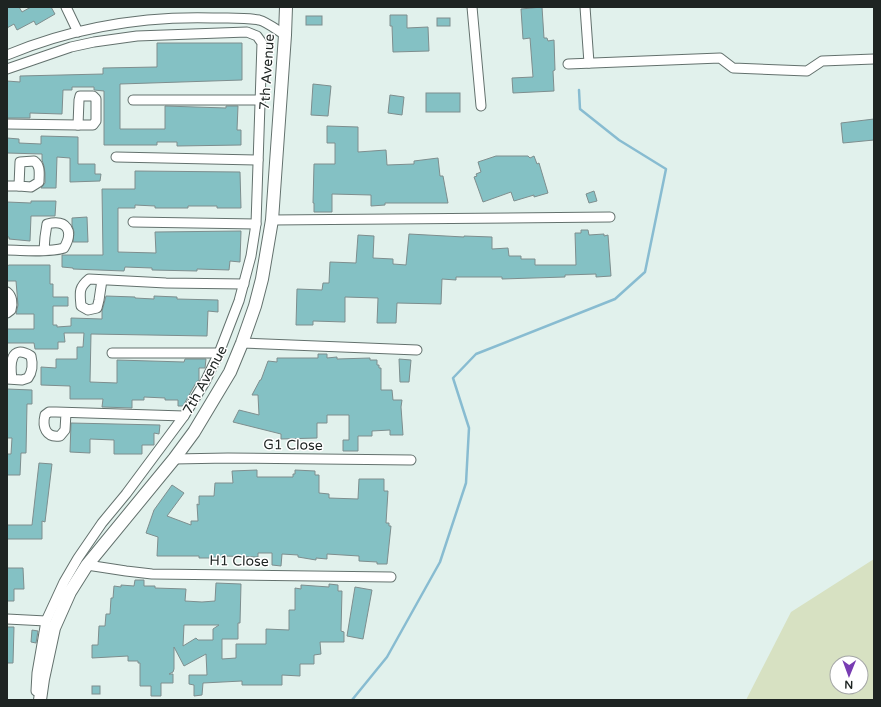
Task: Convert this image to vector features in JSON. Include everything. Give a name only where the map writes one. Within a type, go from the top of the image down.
[{"type":"main road","name":"7th Avenue","points":[[40,700],[54,628],[70,592],[87,565],[174,459],[194,432],[230,372],[242,343],[255,306],[262,279],[272,220],[286,7]]},
{"type":"street","points":[[66,7],[78,32]]},
{"type":"street","points":[[472,7],[481,106]]},
{"type":"street","points":[[585,7],[589,63]]},
{"type":"street","points":[[7,55],[33,44],[78,32],[121,23],[157,19],[194,17],[260,20],[285,35]]},
{"type":"street","points":[[7,69],[71,46],[137,36],[247,32],[257,36],[262,43],[256,224],[244,284],[239,301],[219,353],[184,416],[126,494],[102,523],[78,558],[64,582],[46,621],[37,674],[36,700]]},
{"type":"street","points":[[568,64],[720,58],[733,68],[807,71],[822,61],[874,59]]},
{"type":"street","points":[[133,100],[260,100]]},
{"type":"street","points":[[7,124],[78,125]]},
{"type":"street","points":[[116,157],[258,160]]},
{"type":"street","points":[[7,186],[19,186]]},
{"type":"street","points":[[272,220],[610,217]]},
{"type":"street","points":[[133,222],[256,224]]},
{"type":"street","points":[[7,250],[44,250]]},
{"type":"street","points":[[102,280],[244,284]]},
{"type":"street","points":[[7,292],[10,294],[12,304],[11,310],[7,313]]},
{"type":"street","points":[[242,343],[417,350]]},
{"type":"street","points":[[112,353],[219,353]]},
{"type":"street","points":[[66,413],[184,416]]},
{"type":"street","name":"G1 Close","points":[[174,459],[228,458],[411,460]]},
{"type":"street","name":"H1 Close","points":[[87,565],[126,572],[152,574],[391,576]]},
{"type":"street","points":[[7,619],[46,621]]},
{"type":"green space","points":[[874,559],[874,700],[746,700],[791,612]]},
{"type":"building","points":[[7,7],[19,7],[22,12],[31,7],[51,7],[55,14],[36,25],[34,21],[17,30],[14,24],[7,28]]},
{"type":"building","points":[[542,7],[544,38],[547,38],[548,41],[554,40],[554,91],[513,93],[512,78],[533,77],[530,38],[523,39],[521,9]]},
{"type":"building","points":[[390,15],[407,15],[407,28],[428,27],[429,51],[393,52]]},
{"type":"building","points":[[306,16],[322,16],[322,25],[306,25]]},
{"type":"building","points":[[437,18],[450,18],[450,26],[437,26]]},
{"type":"building","points":[[157,43],[242,43],[242,80],[120,84],[120,129],[165,129],[165,106],[226,108],[226,106],[238,106],[237,130],[241,130],[241,145],[177,146],[177,142],[157,142],[157,145],[104,145],[104,91],[94,90],[94,87],[72,87],[72,90],[63,90],[62,114],[30,113],[30,118],[7,118],[7,81],[20,82],[20,76],[103,74],[103,68],[157,67]]},
{"type":"building","points":[[313,84],[331,86],[328,116],[311,115]]},
{"type":"building","points":[[426,93],[460,93],[460,112],[426,112]]},
{"type":"building","points":[[390,95],[404,97],[402,115],[388,113]]},
{"type":"building","points":[[874,119],[874,140],[843,143],[841,123]]},
{"type":"building","points":[[327,126],[358,127],[358,152],[386,150],[387,165],[414,164],[414,161],[438,158],[440,176],[443,176],[448,203],[385,203],[385,205],[371,206],[371,195],[332,194],[332,212],[314,212],[314,164],[335,164],[335,143],[327,143]]},
{"type":"building","points":[[41,136],[78,137],[78,164],[95,164],[95,174],[101,174],[100,181],[70,182],[70,158],[57,157],[56,188],[41,188],[45,183],[42,154],[7,153],[7,138],[19,139],[19,143],[41,144]]},
{"type":"building","points":[[496,156],[528,156],[530,158],[534,156],[537,164],[539,163],[548,193],[534,197],[534,195],[514,201],[511,192],[483,202],[474,177],[477,176],[476,174],[481,172],[478,162]]},
{"type":"building","points":[[135,171],[240,172],[241,208],[188,206],[188,208],[155,208],[155,206],[135,205],[135,208],[118,208],[118,252],[156,253],[155,232],[241,231],[240,262],[230,261],[229,270],[197,269],[197,271],[152,270],[152,268],[125,267],[124,271],[73,269],[62,267],[62,255],[103,255],[102,189],[135,189]]},
{"type":"building","points":[[594,191],[597,201],[589,203],[586,194]]},
{"type":"building","points":[[31,201],[56,201],[55,216],[31,216],[30,241],[9,239],[9,237],[7,237],[7,202],[31,203]]},
{"type":"building","points":[[87,217],[88,242],[73,242],[74,232],[72,218]]},
{"type":"building","points":[[581,230],[588,230],[589,235],[608,235],[611,276],[596,277],[596,274],[565,275],[565,277],[502,279],[502,277],[456,277],[456,280],[442,279],[441,304],[397,303],[396,323],[377,323],[378,298],[345,297],[345,322],[313,321],[313,325],[296,325],[297,289],[322,290],[323,283],[329,283],[330,262],[356,263],[358,235],[374,236],[373,258],[393,259],[393,264],[406,265],[409,234],[492,237],[492,249],[508,248],[509,256],[521,256],[521,259],[535,259],[535,265],[576,265],[575,233],[581,233]]},
{"type":"building","points":[[50,265],[50,284],[53,284],[53,297],[68,297],[68,306],[53,306],[53,325],[57,325],[57,327],[71,326],[71,318],[102,319],[102,311],[106,296],[154,299],[154,296],[177,297],[177,299],[218,300],[218,312],[208,311],[207,336],[91,334],[90,382],[117,383],[117,360],[184,362],[185,359],[206,359],[205,368],[199,368],[199,381],[197,381],[183,406],[178,406],[178,400],[144,397],[144,400],[132,400],[132,408],[102,407],[103,399],[70,399],[70,386],[41,385],[41,367],[56,368],[56,359],[77,359],[77,347],[83,347],[84,333],[64,333],[65,342],[58,342],[58,349],[35,349],[34,343],[7,343],[7,329],[34,329],[34,314],[16,314],[18,305],[16,281],[7,281],[7,266]]},
{"type":"building","points":[[318,354],[327,354],[327,358],[370,358],[370,360],[377,360],[377,365],[381,368],[381,390],[392,390],[393,400],[402,400],[403,435],[390,435],[390,430],[372,431],[372,436],[358,436],[358,451],[343,451],[343,440],[349,440],[349,415],[327,415],[327,423],[317,423],[317,438],[281,439],[281,434],[233,422],[239,410],[259,415],[258,395],[252,395],[261,380],[268,361],[277,362],[277,358],[318,358]]},
{"type":"building","points":[[399,359],[411,360],[409,382],[400,382]]},
{"type":"building","points":[[7,389],[32,390],[32,404],[27,404],[26,453],[21,453],[20,475],[7,475],[7,454],[11,454],[12,438],[7,438]]},
{"type":"building","points":[[71,423],[160,425],[159,434],[154,433],[154,445],[142,445],[142,454],[114,454],[114,440],[90,439],[90,453],[70,452]]},
{"type":"building","points":[[39,463],[52,464],[45,522],[42,521],[42,539],[7,539],[7,525],[32,525]]},
{"type":"building","points":[[257,470],[257,477],[293,477],[295,470],[315,471],[315,475],[319,475],[319,493],[329,494],[329,498],[358,499],[359,479],[384,479],[384,491],[388,491],[386,523],[389,523],[389,526],[391,526],[387,564],[359,561],[359,556],[327,554],[327,559],[316,558],[316,560],[298,557],[298,555],[282,554],[281,566],[272,565],[272,553],[258,553],[258,557],[223,556],[199,558],[199,556],[157,556],[158,537],[146,533],[154,510],[172,485],[184,493],[167,516],[191,525],[191,521],[198,521],[197,504],[199,505],[199,496],[214,496],[215,483],[233,483],[232,471]]},
{"type":"building","points":[[7,568],[23,568],[24,589],[14,589],[14,601],[7,601]]},
{"type":"building","points":[[135,580],[144,580],[144,586],[155,586],[155,588],[186,589],[185,601],[202,602],[215,601],[216,583],[241,584],[238,639],[222,639],[222,659],[236,658],[236,644],[266,644],[266,629],[289,630],[289,610],[295,610],[295,588],[301,589],[301,585],[329,587],[329,584],[338,585],[338,591],[342,591],[341,631],[344,632],[344,642],[320,642],[321,654],[314,655],[314,664],[300,664],[300,676],[282,675],[282,685],[242,685],[242,681],[203,683],[202,695],[194,696],[194,685],[189,684],[189,675],[207,675],[206,654],[184,666],[174,647],[174,669],[173,672],[169,674],[173,674],[173,683],[161,683],[161,696],[151,696],[151,686],[140,686],[140,663],[138,663],[138,661],[128,661],[128,656],[92,658],[92,645],[98,645],[99,626],[105,626],[106,614],[110,614],[111,598],[113,598],[114,586],[134,586]],"holes":[[[184,625],[219,625],[213,629],[213,640],[198,640],[196,638],[183,646]]]},
{"type":"building","points":[[355,587],[372,590],[363,639],[347,636]]},
{"type":"building","points":[[7,627],[14,627],[13,663],[7,663]]},
{"type":"building","points":[[32,630],[38,631],[36,643],[31,642]]},
{"type":"building","points":[[92,686],[100,686],[100,694],[92,694]]},
{"type":"waterway","points":[[352,700],[387,657],[440,562],[466,483],[469,428],[453,378],[476,354],[615,299],[645,272],[666,169],[619,140],[580,109],[579,90]]}]
